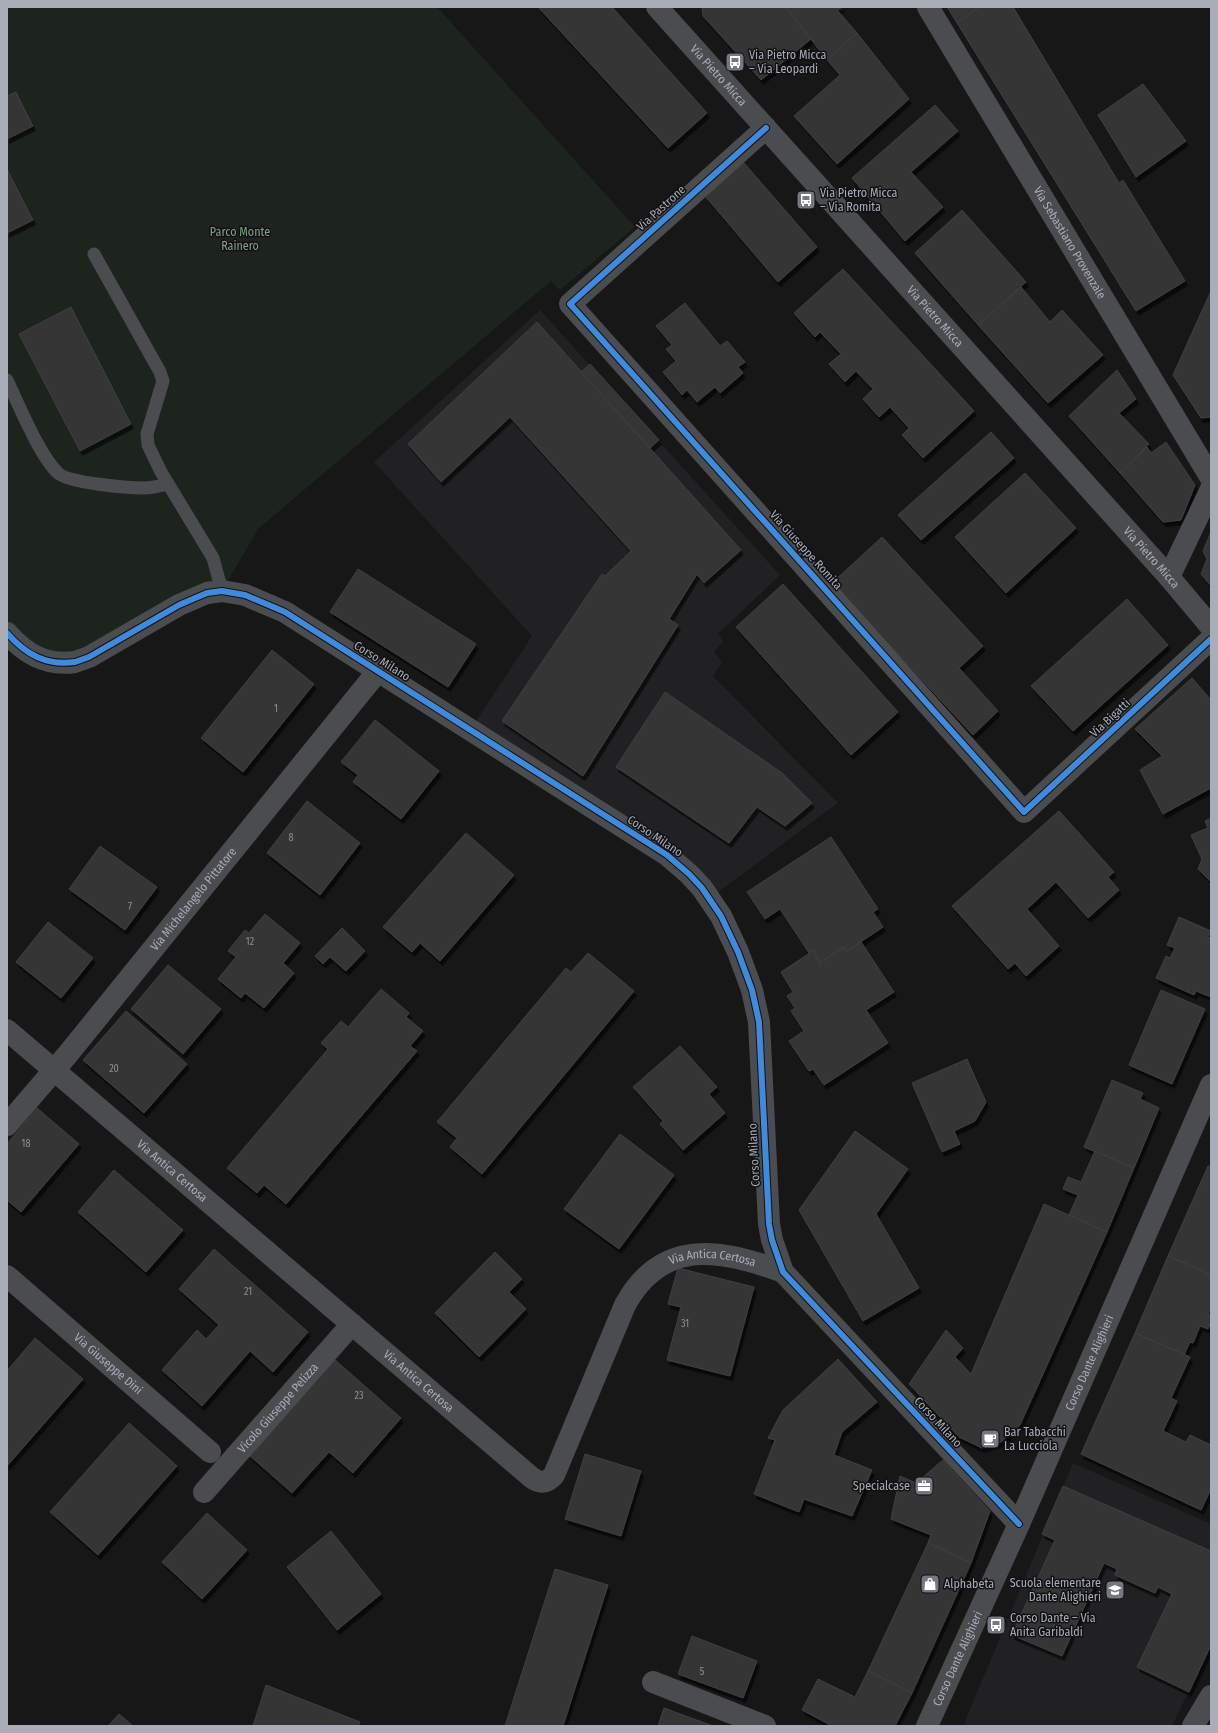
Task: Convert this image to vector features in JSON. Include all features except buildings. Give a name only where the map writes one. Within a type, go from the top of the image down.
[{"type":"street","name":"Via Pietro Micca","points":[[657,7],[1169,577],[1211,627]]},
{"type":"street","name":"Via Sebastiano Provenzale","points":[[928,7],[1211,478]]},
{"type":"street","name":"Via Pastrone","points":[[570,304],[766,128]]},
{"type":"street","name":"Via Giuseppe Romita","points":[[570,304],[1024,812]]},
{"type":"street","points":[[1169,577],[1211,489]]},
{"type":"street","name":"Corso Milano","points":[[7,633],[25,651],[36,658],[49,663],[62,664],[75,662],[89,657],[179,605],[207,593],[222,591],[245,595],[285,612],[667,855],[689,874],[712,902],[721,916],[738,952],[752,990],[757,1009],[769,1224],[772,1240],[783,1272],[1019,1524]]},
{"type":"street","name":"Via Bigatti","points":[[1024,812],[1211,639]]},
{"type":"street","name":"Via Michelangelo Pittatore","points":[[7,1126],[378,671]]},
{"type":"street","name":"Via Antica Certosa","points":[[7,1030],[531,1477],[544,1482],[550,1479],[556,1471],[625,1305],[629,1298],[648,1276],[677,1256],[689,1254],[738,1257],[783,1272]]},
{"type":"street","name":"Corso Dante Alighieri","points":[[927,1726],[1019,1524],[1211,1085]]},
{"type":"street","name":"Via Giuseppe Dini","points":[[7,1276],[210,1452]]},
{"type":"street","name":"Vicolo Giuseppe Pelizza","points":[[204,1492],[352,1324]]},
{"type":"street","points":[[653,1682],[765,1726]]},
{"type":"street","points":[[1193,1726],[1211,1696]]},
{"type":"lane","points":[[94,254],[160,372],[163,380],[147,434],[148,445],[168,484],[213,558],[222,591]]},
{"type":"lane","points":[[7,380],[47,460],[59,474],[75,480],[114,486],[145,488],[168,484]]},
{"type":"shaded area","points":[[540,310],[780,575],[718,634],[723,641],[714,652],[722,662],[713,676],[838,803],[717,893],[476,721],[532,636],[374,462]]},
{"type":"shaded area","name":"Scuola elementare Dante Alighieri","points":[[1073,1463],[1211,1524],[1211,1645],[1172,1726],[963,1726]]},
{"type":"green space","name":"Parco Monte Rainero","points":[[7,7],[437,7],[635,227],[560,290],[551,281],[258,529],[222,591],[75,662],[7,633]]},
{"type":"cycle path","points":[[766,128],[570,304],[1024,812],[1211,639]]},
{"type":"cycle path","points":[[7,633],[14,641],[29,653],[38,657],[55,662],[75,662],[89,657],[179,605],[207,593],[222,591],[245,595],[285,612],[667,855],[689,874],[702,888],[721,916],[738,952],[752,990],[759,1022],[769,1224],[772,1240],[783,1272],[1019,1524]]},
{"type":"place","name":"Via Pietro Micca – Via Leopardi","points":[[735,62]]},
{"type":"place","name":"Via Pietro Micca – Via Romita","points":[[806,200]]},
{"type":"place","name":"Bar Tabacchi La Lucciola","points":[[990,1439]]},
{"type":"place","name":"Specialcase","points":[[924,1486]]},
{"type":"place","name":"Alphabeta","points":[[930,1584]]},
{"type":"place","name":"Scuola elementare Dante Alighieri","points":[[1115,1590]]},
{"type":"place","name":"Corso Dante – Via Anita Garibaldi","points":[[996,1625]]}]
